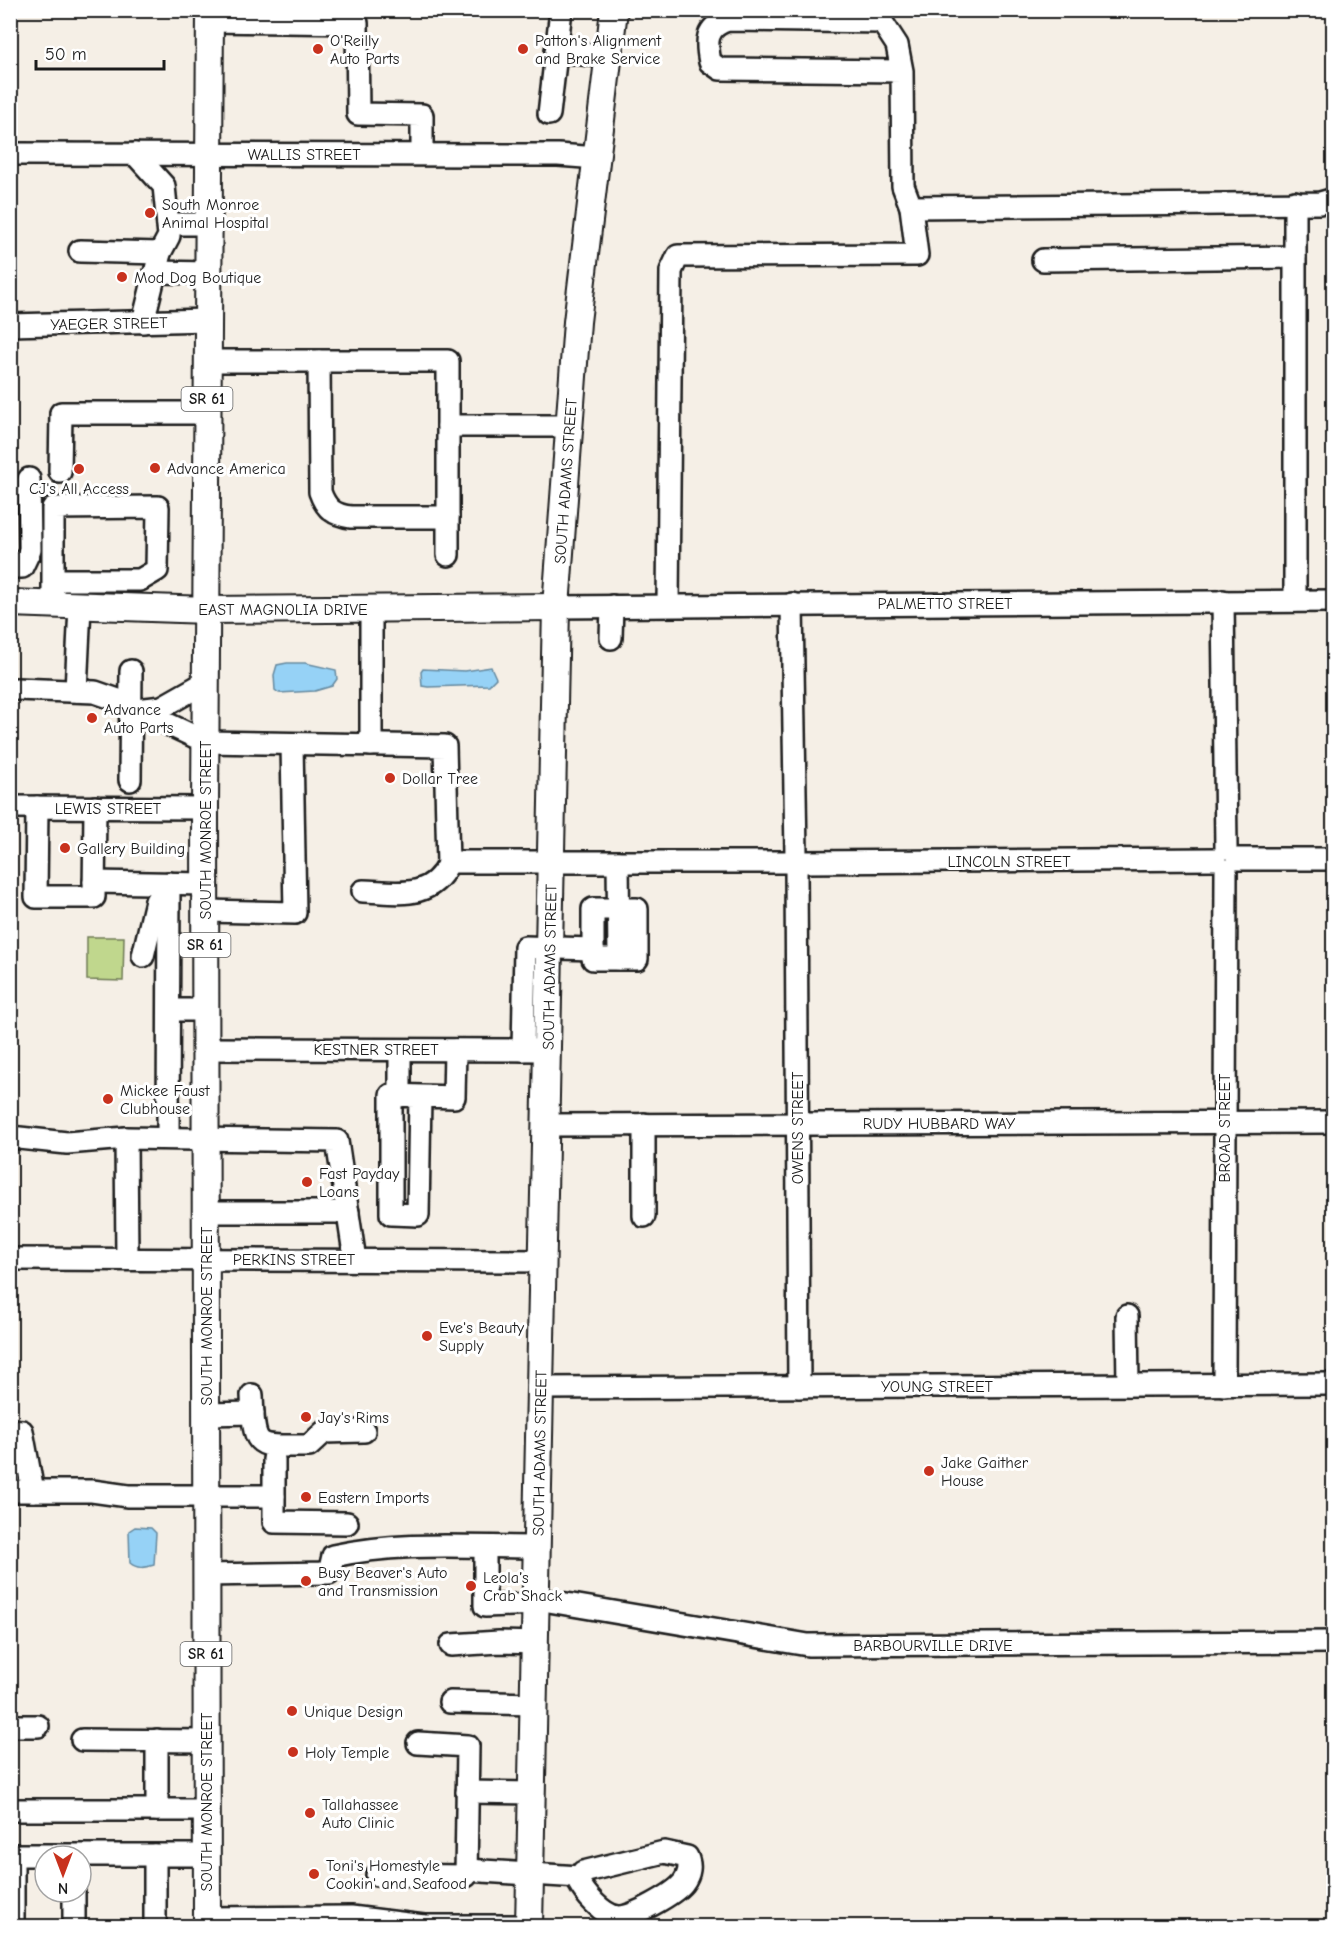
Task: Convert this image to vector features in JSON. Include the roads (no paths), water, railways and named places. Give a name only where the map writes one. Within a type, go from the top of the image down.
[{"type":"main road","name":"SOUTH ADAMS STREET","points":[[530,1926],[545,1125],[535,1039],[537,975],[549,948],[556,606],[568,426],[577,322],[614,10]]},
{"type":"main road","name":"SOUTH MONROE STREET","points":[[207,1922],[205,808],[208,14]]},
{"type":"main road","name":"EAST MAGNOLIA DRIVE","points":[[10,603],[53,593],[80,606],[207,610],[556,606]]},
{"type":"street","points":[[549,114],[561,10]]},
{"type":"street","points":[[208,14],[357,23],[358,114],[422,115],[423,154]]},
{"type":"street","points":[[668,605],[671,271],[678,256],[916,255],[911,207],[903,186],[902,71],[897,45],[882,22],[728,20],[711,30],[706,41],[710,62],[720,69],[902,71]]},
{"type":"street","points":[[556,51],[609,57]]},
{"type":"street","name":"WALLIS STREET","points":[[10,154],[558,154],[597,158]]},
{"type":"street","points":[[135,154],[164,186],[169,236],[158,262],[143,322]]},
{"type":"street","points":[[911,207],[1320,203],[1334,199]]},
{"type":"street","points":[[1295,202],[1295,602]]},
{"type":"street","points":[[168,224],[208,224]]},
{"type":"street","points":[[80,251],[158,262],[208,273]]},
{"type":"street","points":[[1043,260],[1295,257]]},
{"type":"street","name":"YAEGER STREET","points":[[10,325],[208,320]]},
{"type":"street","points":[[208,361],[448,361],[448,555]]},
{"type":"street","points":[[320,361],[320,492],[324,502],[339,515],[351,518],[448,517]]},
{"type":"street","points":[[60,472],[61,413],[207,413]]},
{"type":"street","points":[[448,426],[568,426]]},
{"type":"street","points":[[10,567],[22,567],[30,550],[28,479]]},
{"type":"street","points":[[158,507],[157,570],[140,580],[53,593],[53,508],[158,507]]},
{"type":"street","name":"BROAD STREET","points":[[1223,602],[1226,859],[1224,1385]]},
{"type":"street","name":"PALMETTO STREET","points":[[556,606],[1334,602]]},
{"type":"street","name":"OWENS STREET","points":[[792,604],[799,1387]]},
{"type":"street","points":[[76,691],[80,606]]},
{"type":"street","points":[[611,638],[612,606]]},
{"type":"street","points":[[371,609],[371,745]]},
{"type":"street","points":[[130,780],[131,671]]},
{"type":"street","points":[[131,710],[162,707],[206,682]]},
{"type":"street","points":[[16,689],[95,692],[118,699],[131,710],[172,725],[206,742],[445,746],[448,862],[441,878],[430,888],[405,892],[363,891]]},
{"type":"street","points":[[205,911],[294,913],[292,744]]},
{"type":"street","name":"LEWIS STREET","points":[[10,807],[205,808]]},
{"type":"street","points":[[37,807],[36,897],[93,897],[95,807]]},
{"type":"street","name":"LINCOLN STREET","points":[[448,862],[1334,859]]},
{"type":"street","points":[[618,862],[619,959],[593,959],[593,909],[618,909]]},
{"type":"street","points":[[93,882],[205,884]]},
{"type":"street","points":[[143,956],[156,901],[169,883]]},
{"type":"street","points":[[168,1138],[169,883]]},
{"type":"street","points":[[549,948],[593,949]]},
{"type":"street","points":[[169,1010],[205,1010]]},
{"type":"street","name":"KESTNER STREET","points":[[205,1049],[455,1050],[535,1039]]},
{"type":"street","points":[[400,1050],[410,1096],[418,1215],[390,1214],[392,1095],[410,1096],[454,1097],[455,1050]]},
{"type":"street","name":"RUDY HUBBARD WAY","points":[[545,1125],[1334,1122]]},
{"type":"street","points":[[644,1125],[644,1216]]},
{"type":"street","points":[[10,1137],[67,1143],[126,1138],[337,1141],[355,1260]]},
{"type":"street","points":[[126,1138],[127,1259]]},
{"type":"street","points":[[205,1212],[348,1212]]},
{"type":"street","name":"PERKINS STREET","points":[[10,1259],[542,1261]]},
{"type":"street","points":[[1127,1316],[1128,1385]]},
{"type":"street","name":"YOUNG STREET","points":[[540,1388],[1334,1384]]},
{"type":"street","points":[[206,1414],[253,1404],[253,1430],[257,1439],[268,1446],[309,1446],[324,1432],[364,1431]]},
{"type":"street","points":[[10,1430],[22,1431],[33,1491]]},
{"type":"street","points":[[274,1459],[274,1522],[346,1523]]},
{"type":"street","points":[[10,1491],[92,1491],[128,1496],[274,1496]]},
{"type":"street","name":"BARBOURVILLE DRIVE","points":[[484,1547],[485,1606],[537,1602],[808,1645],[1334,1642]]},
{"type":"street","points":[[206,1575],[329,1573],[333,1556],[360,1550],[538,1547]]},
{"type":"street","points":[[451,1645],[499,1642],[536,1643]]},
{"type":"street","points":[[450,1702],[534,1704]]},
{"type":"street","points":[[10,1726],[38,1726]]},
{"type":"street","points":[[82,1740],[206,1740]]},
{"type":"street","points":[[157,1740],[157,1810]]},
{"type":"street","points":[[377,1875],[466,1876],[468,1746],[418,1743]]},
{"type":"street","points":[[467,1792],[532,1794]]},
{"type":"street","points":[[10,1809],[206,1810]]},
{"type":"street","points":[[649,1853],[678,1853],[687,1857],[690,1864],[682,1884],[634,1915],[625,1917],[615,1917],[606,1912],[584,1893],[578,1881],[580,1877],[583,1872],[649,1853]]},
{"type":"street","points":[[13,1926],[12,1855],[33,1855]]},
{"type":"street","points":[[93,1855],[206,1855]]},
{"type":"street","points":[[155,1855],[155,1926]]},
{"type":"street","points":[[466,1870],[580,1877]]},
{"type":"street","points":[[74,1904],[74,1926]]},
{"type":"street","points":[[207,1922],[264,1922],[351,1917],[370,1923],[424,1926],[530,1926]]},
{"type":"water","points":[[305,663],[336,670],[337,679],[332,686],[315,691],[279,693],[275,690],[274,675],[277,665]]},
{"type":"water","points":[[491,667],[496,678],[489,685],[422,686],[421,672],[423,669],[465,671]]},
{"type":"water","points":[[135,1527],[151,1528],[156,1533],[154,1565],[141,1567],[130,1563],[129,1531]]},
{"type":"place","name":"O'Reilly Auto Parts","points":[[318,49]]},
{"type":"place","name":"Patton's Alignment and Brake Service","points":[[523,49]]},
{"type":"place","name":"South Monroe Animal Hospital","points":[[150,213]]},
{"type":"place","name":"Mod Dog Boutique","points":[[122,277]]},
{"type":"place","name":"Advance America","points":[[155,468]]},
{"type":"place","name":"CJ's All Access","points":[[79,469]]},
{"type":"place","name":"Advance Auto Parts","points":[[92,718]]},
{"type":"place","name":"Dollar Tree","points":[[390,778]]},
{"type":"place","name":"Gallery Building","points":[[65,848]]},
{"type":"place","name":"Mickee Faust Clubhouse","points":[[108,1099]]},
{"type":"place","name":"Fast Payday Loans","points":[[307,1182]]},
{"type":"place","name":"Eve's Beauty Supply","points":[[427,1336]]},
{"type":"place","name":"Jay's Rims","points":[[306,1417]]},
{"type":"place","name":"Jake Gaither House","points":[[929,1471]]},
{"type":"place","name":"Eastern Imports","points":[[306,1497]]},
{"type":"place","name":"Busy Beaver's Auto and Transmission","points":[[306,1581]]},
{"type":"place","name":"Leola's Crab Shack","points":[[471,1586]]},
{"type":"place","name":"Unique Design","points":[[292,1711]]},
{"type":"place","name":"Holy Temple","points":[[293,1752]]},
{"type":"place","name":"Tallahassee Auto Clinic","points":[[310,1813]]},
{"type":"place","name":"Toni's Homestyle Cookin' and Seafood","points":[[314,1874]]}]
